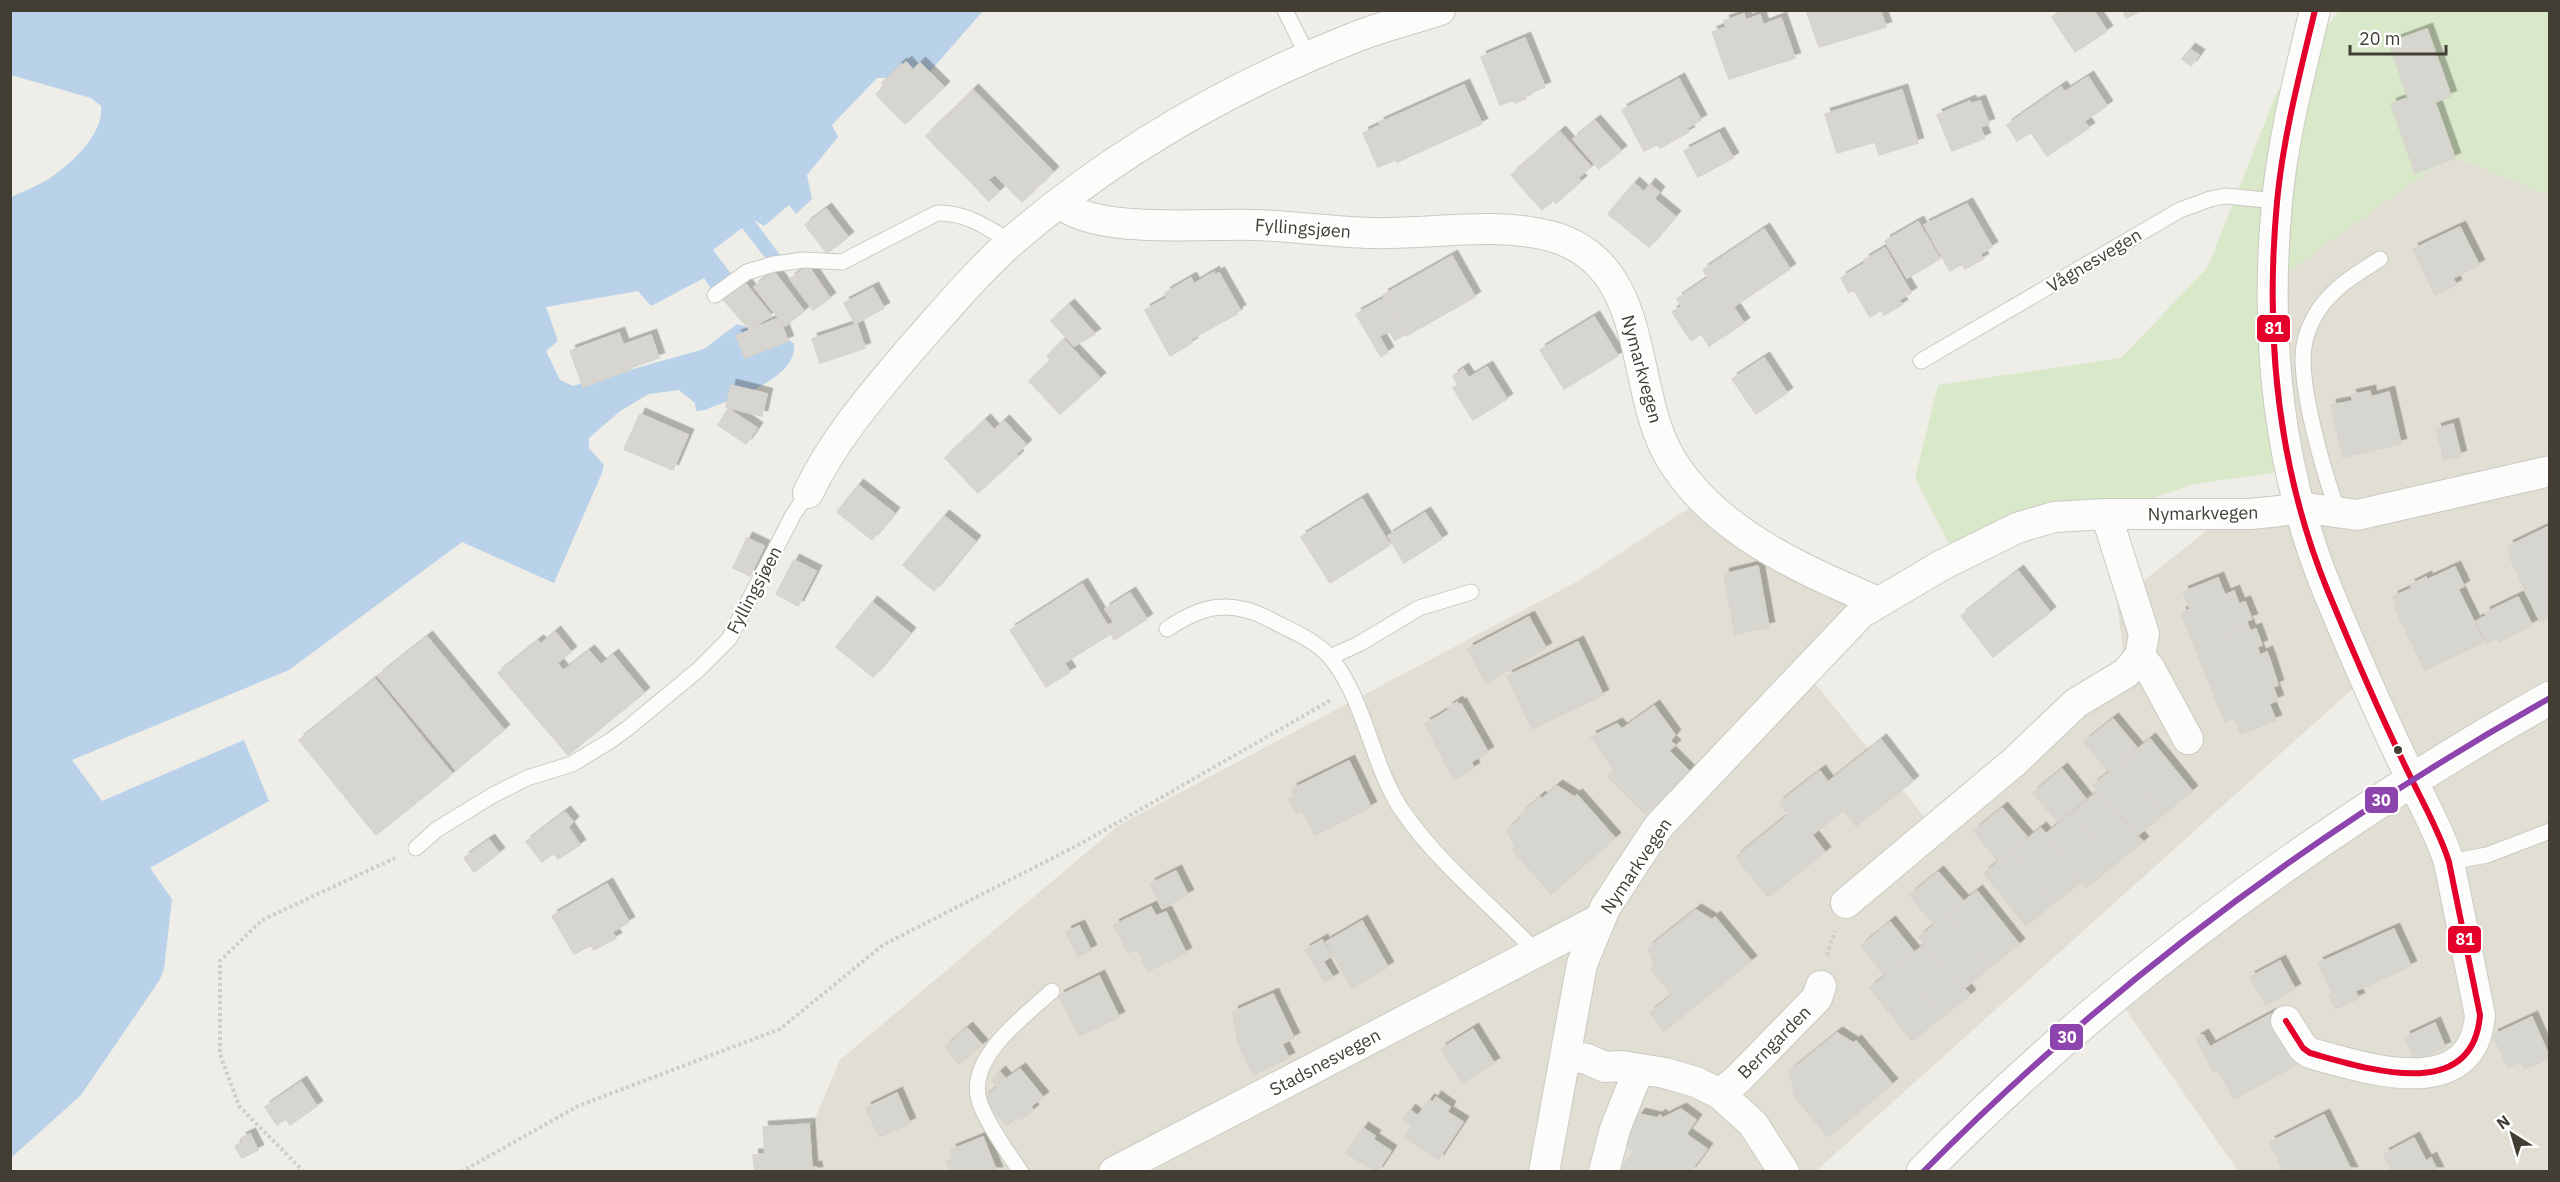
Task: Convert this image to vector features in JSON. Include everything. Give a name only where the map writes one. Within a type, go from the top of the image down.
[{"type":"street","name":"Fyllingsjøen","points":[[808,494],[841,435],[964,288],[1011,242],[1060,202],[1137,148],[1249,83],[1360,35],[1440,10]]},
{"type":"street","points":[[2286,1021],[2303,1048],[2310,1053],[2407,1074],[2450,1068],[2460,1061],[2475,1039],[2480,1015],[2449,862],[2443,844],[2327,588],[2299,507],[2285,440],[2275,375],[2271,303],[2277,201],[2290,122],[2315,10]]},
{"type":"street","name":"Fyllingsjøen","points":[[1060,202],[1067,209],[1090,219],[1144,226],[1255,225],[1372,233],[1492,228],[1550,236]]},
{"type":"street","name":"Nymarkvegen","points":[[1550,236],[1575,247],[1593,260],[1622,299],[1635,333],[1657,426],[1670,457],[1713,509],[1747,536],[1796,566],[1878,602]]},
{"type":"street","points":[[2299,507],[2357,515],[2550,471]]},
{"type":"street","name":"Nymarkvegen","points":[[1544,1172],[1582,964],[1605,908],[1658,827],[1767,715],[1861,613],[1942,565],[2017,528],[2054,517],[2106,514],[2250,514],[2299,507]]},
{"type":"street","points":[[1846,903],[2014,762],[2076,703],[2126,673],[2140,656],[2144,634],[2106,514]]},
{"type":"street","points":[[2140,656],[2150,669],[2188,739]]},
{"type":"street","points":[[1923,1172],[2047,1052],[2164,955],[2268,877],[2412,779],[2466,745],[2550,698]]},
{"type":"street","name":"Stadsnesvegen","points":[[1114,1172],[1600,919]]},
{"type":"street","name":"Berngarden","points":[[1720,1095],[1817,998],[1821,986]]},
{"type":"street","name":"Berngarden","points":[[1566,1055],[1587,1059],[1605,1067],[1665,1072],[1696,1082],[1720,1095],[1753,1124],[1784,1172]]},
{"type":"street","points":[[1604,1172],[1615,1129],[1639,1069]]},
{"type":"lane","points":[[1285,10],[1308,57]]},
{"type":"lane","name":"Vågnesvegen","points":[[1921,361],[2180,210],[2225,196],[2277,201]]},
{"type":"lane","points":[[715,295],[747,272],[774,264],[804,260],[842,262],[938,213],[950,213],[972,219],[1011,242]]},
{"type":"lane","points":[[2338,512],[2321,457],[2304,378],[2304,346],[2310,325],[2327,298],[2344,283],[2380,259]]},
{"type":"lane","name":"Fyllingsjøen","points":[[416,848],[436,830],[493,795],[527,778],[572,764],[610,741],[698,670],[729,639],[740,622],[793,514],[808,494]]},
{"type":"lane","points":[[1330,657],[1359,645],[1419,608],[1471,592]]},
{"type":"lane","points":[[1167,629],[1188,615],[1205,608],[1233,606],[1263,616],[1310,640],[1330,657],[1350,690],[1398,805],[1414,829],[1436,854],[1535,951]]},
{"type":"lane","points":[[2449,862],[2487,855],[2550,831]]},
{"type":"lane","points":[[1021,1172],[979,1101],[977,1084],[981,1069],[993,1048],[1053,991]]},
{"type":"path","points":[[461,1172],[578,1106],[780,1029],[883,945],[1082,843],[1350,690]]},
{"type":"path","points":[[304,1172],[239,1106],[220,1054],[220,961],[262,920],[416,848]]},
{"type":"path","points":[[1821,986],[1829,950],[1846,903]]},
{"type":"shaded area","points":[[2451,155],[2549,195],[2549,1171],[2238,1171],[2121,1003],[2401,787],[2367,676],[1816,1171],[792,1172],[840,1060],[1119,825],[1578,581],[1695,504],[1864,588],[1812,680],[1933,827],[2126,674],[2117,602],[2230,512],[2300,504],[2279,278]]},
{"type":"green space","points":[[2339,11],[2549,11],[2549,195],[2451,155],[2279,278],[2294,470],[2194,484],[2029,540],[1956,557],[1915,478],[1938,385],[2121,358],[2208,267],[2276,94]]},
{"type":"water","points":[[11,11],[983,11],[925,77],[877,78],[832,125],[838,137],[807,175],[812,199],[796,214],[789,205],[764,226],[754,220],[780,255],[766,259],[742,228],[713,250],[732,275],[711,289],[704,278],[651,306],[638,291],[546,307],[558,341],[546,351],[560,380],[573,386],[704,349],[737,324],[789,340],[794,344],[792,357],[785,368],[774,378],[746,393],[705,410],[696,411],[695,403],[679,390],[649,394],[620,411],[589,438],[589,448],[604,465],[554,583],[462,542],[289,670],[72,760],[102,801],[244,740],[269,801],[150,868],[172,899],[164,969],[159,981],[81,1095],[11,1158],[11,197],[48,179],[78,154],[98,126],[101,106],[91,98],[11,75]]},
{"type":"building","points":[[1806,10],[1880,10],[1886,27],[1819,47]]},
{"type":"building","points":[[2063,10],[2093,10],[2107,31],[2075,52],[2052,17]]},
{"type":"building","points":[[2118,10],[2143,10],[2126,18],[2123,11]]},
{"type":"building","points":[[1744,14],[1746,20],[1760,15],[1763,25],[1781,18],[1795,58],[1729,79],[1712,32],[1726,27],[1724,21]]},
{"type":"building","points":[[2427,29],[2451,96],[2435,102],[2455,158],[2415,173],[2391,104],[2408,98],[2389,43]]},
{"type":"building","points":[[1525,38],[1545,87],[1525,95],[1526,99],[1500,105],[1481,57]]},
{"type":"building","points":[[2190,49],[2199,55],[2191,66],[2182,59]]},
{"type":"building","points":[[906,62],[913,70],[920,63],[944,87],[905,124],[876,94],[885,86],[882,83]]},
{"type":"building","points":[[2088,77],[2107,106],[2084,121],[2089,128],[2047,156],[2031,132],[2017,141],[2007,125],[2061,87],[2065,92]]},
{"type":"building","points":[[1679,79],[1701,120],[1687,128],[1689,132],[1660,148],[1657,144],[1644,151],[1622,110]]},
{"type":"building","points":[[1464,85],[1482,124],[1397,162],[1395,160],[1378,167],[1363,133],[1380,125],[1379,123]]},
{"type":"building","points":[[973,90],[1053,172],[1022,202],[995,174],[988,180],[999,191],[989,201],[926,136]]},
{"type":"building","points":[[1902,90],[1918,143],[1879,155],[1875,142],[1837,153],[1825,114]]},
{"type":"building","points":[[1970,101],[1971,104],[1980,101],[1989,124],[1980,127],[1985,138],[1952,151],[1937,115]]},
{"type":"building","points":[[1595,121],[1621,151],[1599,169],[1573,139]]},
{"type":"building","points":[[1560,132],[1591,167],[1578,178],[1581,181],[1556,203],[1554,200],[1542,210],[1511,175]]},
{"type":"building","points":[[1719,133],[1733,158],[1698,177],[1684,151]]},
{"type":"building","points":[[1634,183],[1644,192],[1650,184],[1659,192],[1654,199],[1675,216],[1649,247],[1608,214]]},
{"type":"building","points":[[1967,204],[1992,247],[1980,254],[1983,259],[1965,269],[1962,264],[1950,271],[1924,225]]},
{"type":"building","points":[[826,209],[848,237],[827,253],[805,225]]},
{"type":"building","points":[[1918,222],[1940,259],[1907,278],[1885,241]]},
{"type":"building","points":[[2460,227],[2479,265],[2453,278],[2456,285],[2435,295],[2413,249]]},
{"type":"building","points":[[1764,229],[1790,269],[1733,307],[1712,275],[1708,278],[1703,270]]},
{"type":"building","points":[[1885,248],[1911,293],[1899,300],[1902,305],[1884,315],[1881,310],[1870,317],[1854,290],[1849,293],[1841,278],[1865,263],[1864,260]]},
{"type":"building","points":[[1452,256],[1475,297],[1406,336],[1383,295]]},
{"type":"building","points":[[808,266],[830,298],[813,310],[790,279]]},
{"type":"building","points":[[774,272],[804,311],[785,326],[754,287]]},
{"type":"building","points":[[1214,272],[1215,275],[1219,273],[1240,310],[1236,312],[1237,314],[1191,339],[1192,343],[1170,356],[1145,310],[1167,298],[1165,293],[1191,278],[1194,284]]},
{"type":"building","points":[[1712,275],[1744,323],[1709,346],[1701,334],[1691,341],[1672,312],[1682,306],[1677,299]]},
{"type":"building","points":[[744,282],[771,315],[750,330],[723,299]]},
{"type":"building","points":[[873,288],[884,308],[855,324],[844,303]]},
{"type":"building","points":[[1385,298],[1405,334],[1395,340],[1389,331],[1379,336],[1388,352],[1381,357],[1356,314]]},
{"type":"building","points":[[1069,305],[1095,334],[1074,346],[1051,321]]},
{"type":"building","points":[[1594,317],[1618,356],[1564,389],[1540,350]]},
{"type":"building","points":[[779,318],[788,341],[745,358],[736,336]]},
{"type":"building","points":[[857,324],[865,348],[820,363],[812,339]]},
{"type":"building","points":[[619,333],[632,369],[583,387],[570,351]]},
{"type":"building","points":[[651,335],[659,358],[632,367],[623,345]]},
{"type":"building","points":[[1064,340],[1100,378],[1060,414],[1029,381],[1051,361],[1047,356]]},
{"type":"building","points":[[1764,358],[1787,393],[1756,414],[1732,379]]},
{"type":"building","points":[[1487,367],[1507,399],[1473,420],[1453,388],[1458,385],[1453,376],[1463,369],[1469,378]]},
{"type":"building","points":[[731,385],[767,394],[762,416],[726,407]]},
{"type":"building","points":[[2370,391],[2371,397],[2389,392],[2401,444],[2343,457],[2331,405],[2353,401],[2351,395]]},
{"type":"building","points":[[728,409],[757,428],[746,444],[718,425]]},
{"type":"building","points":[[640,414],[688,435],[673,470],[624,449]]},
{"type":"building","points":[[985,420],[994,430],[1004,421],[1026,445],[1016,454],[1018,456],[978,493],[945,458]]},
{"type":"building","points":[[2453,424],[2461,456],[2444,460],[2436,429]]},
{"type":"building","points":[[858,485],[894,513],[872,540],[837,512]]},
{"type":"building","points":[[1362,499],[1390,545],[1330,583],[1301,537]]},
{"type":"building","points":[[1425,513],[1442,539],[1404,563],[1388,536]]},
{"type":"building","points":[[944,516],[975,541],[934,591],[903,565]]},
{"type":"building","points":[[2550,526],[2550,616],[2540,621],[2509,556],[2512,555],[2508,546]]},
{"type":"building","points":[[747,538],[764,546],[750,576],[733,568]]},
{"type":"building","points":[[794,560],[816,571],[798,606],[776,594]]},
{"type":"building","points":[[1758,566],[1769,627],[1735,634],[1724,574]]},
{"type":"building","points":[[2455,567],[2464,586],[2458,589],[2484,642],[2425,670],[2394,606],[2396,605],[2393,597],[2412,588],[2410,585],[2426,577],[2427,580]]},
{"type":"building","points":[[2018,571],[2050,612],[1993,657],[1961,616]]},
{"type":"building","points":[[2218,578],[2225,595],[2234,591],[2239,604],[2245,602],[2252,619],[2246,621],[2248,625],[2195,647],[2181,613],[2190,609],[2183,592]]},
{"type":"building","points":[[1082,584],[1112,633],[1064,663],[1070,672],[1046,687],[1010,630]]},
{"type":"building","points":[[1130,593],[1147,619],[1114,640],[1108,626],[1114,622],[1105,609]]},
{"type":"building","points":[[2518,597],[2532,625],[2499,642],[2497,638],[2487,643],[2476,621],[2486,616],[2485,613]]},
{"type":"building","points":[[872,602],[910,633],[873,677],[836,647]]},
{"type":"building","points":[[1529,617],[1546,648],[1486,683],[1468,649]]},
{"type":"building","points":[[2248,625],[2250,631],[2256,629],[2262,645],[2257,647],[2260,655],[2267,652],[2270,660],[2210,685],[2195,647]]},
{"type":"building","points":[[555,632],[571,652],[557,663],[563,671],[589,651],[601,665],[613,655],[644,693],[568,755],[498,673],[538,641],[541,644]]},
{"type":"building","points":[[427,637],[504,730],[456,770],[378,676]]},
{"type":"building","points":[[1578,642],[1603,695],[1532,729],[1507,676]]},
{"type":"building","points":[[2270,660],[2278,685],[2273,687],[2278,700],[2269,704],[2276,720],[2241,734],[2234,718],[2225,722],[2210,685]]},
{"type":"building","points":[[375,679],[452,774],[376,835],[299,740]]},
{"type":"building","points":[[1457,702],[1461,704],[1488,752],[1471,762],[1474,768],[1454,780],[1425,724],[1449,710],[1448,708]]},
{"type":"building","points":[[1654,706],[1675,735],[1670,741],[1675,745],[1669,751],[1689,771],[1645,814],[1608,777],[1615,771],[1591,737],[1617,724],[1622,729]]},
{"type":"building","points":[[2113,719],[2137,748],[2109,772],[2084,742]]},
{"type":"building","points":[[2150,739],[2192,791],[2164,814],[2122,762]]},
{"type":"building","points":[[1881,740],[1913,781],[1856,826],[1844,810],[1812,835],[1825,852],[1768,897],[1736,857],[1788,815],[1779,803],[1820,771],[1828,782]]},
{"type":"building","points":[[1349,761],[1371,807],[1315,835],[1302,810],[1296,813],[1289,799],[1295,796],[1292,789]]},
{"type":"building","points":[[2122,762],[2164,814],[2138,835],[2120,813],[2117,815],[2093,785]]},
{"type":"building","points":[[2062,769],[2086,799],[2058,822],[2033,793]]},
{"type":"building","points":[[1557,786],[1574,797],[1577,795],[1615,838],[1551,894],[1513,850],[1515,848],[1507,830],[1540,797],[1542,799]]},
{"type":"building","points":[[2098,792],[2143,842],[2114,865],[2072,813]]},
{"type":"building","points":[[2002,808],[2027,837],[1998,861],[1974,831]]},
{"type":"building","points":[[565,812],[573,822],[568,827],[580,845],[558,859],[553,853],[542,862],[526,842]]},
{"type":"building","points":[[2072,813],[2114,865],[2086,888],[2046,834]]},
{"type":"building","points":[[2041,828],[2081,882],[2054,903],[2012,851]]},
{"type":"building","points":[[489,840],[499,853],[474,872],[464,858]]},
{"type":"building","points":[[2012,851],[2054,903],[2026,926],[1984,873]]},
{"type":"building","points":[[1176,871],[1188,895],[1162,908],[1150,884]]},
{"type":"building","points":[[1938,872],[1963,901],[1934,925],[1910,895]]},
{"type":"building","points":[[607,884],[629,922],[612,932],[616,938],[594,950],[591,945],[574,954],[552,916]]},
{"type":"building","points":[[1977,891],[2019,944],[1990,967],[1948,914]]},
{"type":"building","points":[[1151,907],[1156,916],[1166,912],[1186,953],[1148,971],[1137,949],[1128,953],[1114,925]]},
{"type":"building","points":[[1696,910],[1712,920],[1715,917],[1751,961],[1664,1031],[1650,1013],[1672,995],[1651,969],[1654,966],[1648,948]]},
{"type":"building","points":[[1948,914],[1990,967],[1965,988],[1946,965],[1943,967],[1919,937]]},
{"type":"building","points":[[1362,921],[1388,967],[1352,988],[1326,942]]},
{"type":"building","points":[[1890,922],[1914,952],[1885,976],[1861,946]]},
{"type":"building","points":[[1079,926],[1091,950],[1078,957],[1066,932]]},
{"type":"building","points":[[2394,929],[2411,966],[2355,991],[2359,998],[2335,1009],[2329,996],[2333,995],[2318,963]]},
{"type":"building","points":[[1322,940],[1332,956],[1323,961],[1333,978],[1325,982],[1305,950]]},
{"type":"building","points":[[1925,944],[1943,967],[1946,965],[1970,995],[1941,1018],[1899,965]]},
{"type":"building","points":[[2280,961],[2295,989],[2266,1005],[2250,977]]},
{"type":"building","points":[[1899,965],[1941,1018],[1912,1041],[1870,988]]},
{"type":"building","points":[[1099,976],[1119,1017],[1079,1036],[1059,996]]},
{"type":"building","points":[[1273,994],[1294,1038],[1282,1044],[1289,1058],[1253,1075],[1238,1043],[1233,1012]]},
{"type":"building","points":[[2271,1014],[2298,1064],[2234,1099],[2218,1070],[2214,1072],[2196,1039],[2203,1035],[2210,1047]]},
{"type":"building","points":[[2532,1017],[2550,1058],[2525,1069],[2521,1061],[2508,1067],[2493,1035]]},
{"type":"building","points":[[2435,1023],[2445,1047],[2415,1060],[2405,1037]]},
{"type":"building","points":[[967,1028],[982,1045],[959,1064],[945,1047]]},
{"type":"building","points":[[1473,1029],[1494,1063],[1462,1083],[1441,1049]]},
{"type":"building","points":[[1837,1033],[1853,1043],[1856,1041],[1892,1084],[1828,1137],[1792,1093],[1795,1091],[1789,1072]]},
{"type":"building","points":[[1020,1069],[1043,1097],[1031,1106],[1033,1110],[1020,1120],[1017,1117],[1007,1126],[984,1098],[997,1087],[992,1080],[1000,1072],[1006,1079]]},
{"type":"building","points":[[301,1082],[317,1106],[290,1125],[286,1119],[277,1125],[265,1107]]},
{"type":"building","points":[[897,1093],[910,1123],[879,1137],[866,1108]]},
{"type":"building","points":[[1436,1097],[1450,1107],[1447,1112],[1463,1122],[1438,1160],[1405,1137],[1412,1126],[1403,1120],[1410,1110],[1418,1116],[1429,1100],[1433,1102]]},
{"type":"building","points":[[1681,1109],[1696,1120],[1686,1134],[1707,1149],[1690,1172],[1619,1172],[1634,1151],[1619,1141],[1640,1114],[1657,1118],[1660,1115],[1663,1118]]},
{"type":"building","points":[[2324,1115],[2352,1172],[2308,1172],[2306,1168],[2299,1172],[2284,1172],[2270,1142]]},
{"type":"building","points":[[809,1124],[812,1167],[816,1167],[817,1172],[755,1172],[753,1155],[765,1154],[763,1127]]},
{"type":"building","points":[[1363,1128],[1375,1136],[1373,1139],[1391,1151],[1377,1172],[1346,1153]]},
{"type":"building","points":[[250,1134],[258,1150],[242,1158],[235,1146],[243,1142],[241,1138]]},
{"type":"building","points":[[983,1137],[997,1172],[951,1172],[947,1161],[954,1158],[951,1150]]},
{"type":"building","points":[[2414,1138],[2426,1161],[2431,1158],[2438,1172],[2392,1172],[2384,1154]]},
{"type":"transit line","name":"81","points":[[2286,1021],[2303,1048],[2310,1053],[2359,1066],[2413,1073],[2438,1071],[2458,1061],[2473,1043],[2480,1015],[2449,862],[2432,820],[2357,661],[2327,589],[2296,495],[2286,447],[2274,350],[2273,300],[2277,202],[2283,153],[2315,10]]},
{"type":"transit line","name":"30","points":[[1923,1172],[2067,1037],[2142,973],[2220,913],[2381,800],[2550,698]]}]
